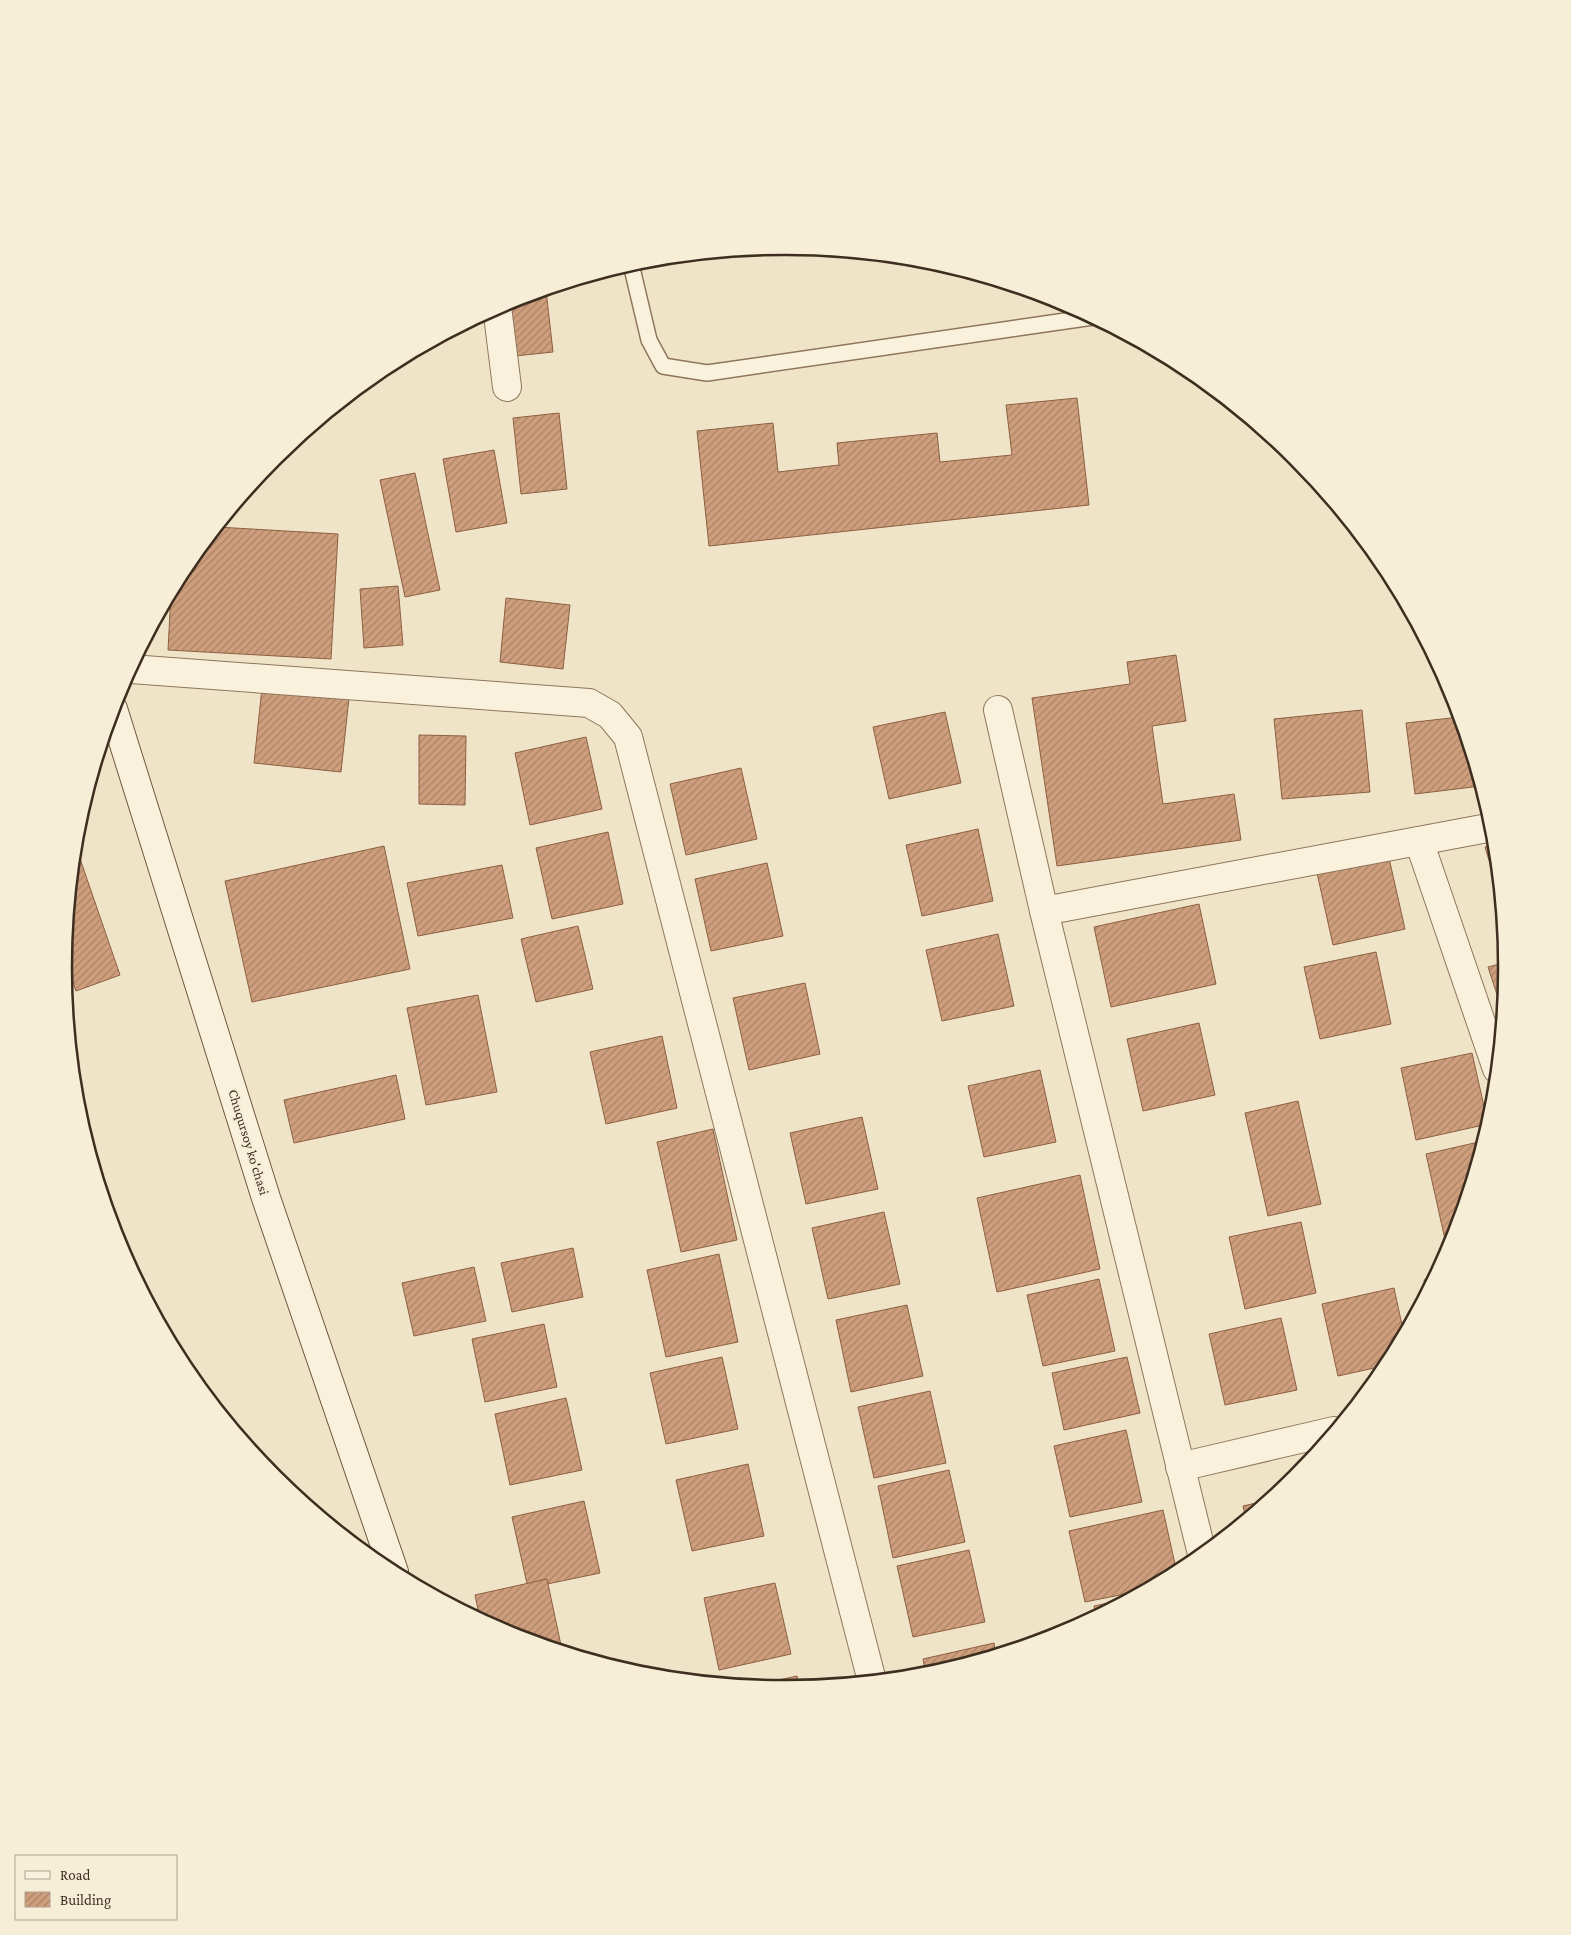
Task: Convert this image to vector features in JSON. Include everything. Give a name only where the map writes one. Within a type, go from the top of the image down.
[{"type":"street","points":[[498,316],[507,387]]},
{"type":"street","points":[[138,670],[589,703],[610,715],[628,737],[870,1675]]},
{"type":"street","points":[[998,710],[1044,911],[1200,1547]]},
{"type":"street","name":"Chuqursoy ko'chasi","points":[[117,721],[266,1198],[390,1561]]},
{"type":"street","points":[[1044,911],[1485,828]]},
{"type":"street","points":[[1419,841],[1493,1056]]},
{"type":"street","points":[[1180,1467],[1326,1433]]},
{"type":"lane","points":[[633,271],[649,340],[663,366],[707,373],[1082,320]]},
{"type":"building","points":[[547,296],[553,352],[515,356],[510,310]]},
{"type":"building","points":[[1077,398],[1089,505],[709,546],[697,431],[773,423],[778,472],[839,465],[837,443],[937,433],[940,462],[1012,455],[1006,405]]},
{"type":"building","points":[[559,413],[567,489],[521,494],[513,418]]},
{"type":"building","points":[[494,450],[507,523],[456,532],[443,459]]},
{"type":"building","points":[[415,473],[440,590],[405,597],[380,480]]},
{"type":"building","points":[[224,527],[338,534],[331,659],[168,650],[170,607],[193,571]]},
{"type":"building","points":[[398,586],[403,645],[364,648],[360,589]]},
{"type":"building","points":[[506,598],[570,605],[563,669],[500,662]]},
{"type":"building","points":[[1176,655],[1186,721],[1152,726],[1163,804],[1234,794],[1241,840],[1057,866],[1032,698],[1130,684],[1127,662]]},
{"type":"building","points":[[262,688],[349,698],[341,772],[254,763]]},
{"type":"building","points":[[1362,710],[1370,792],[1282,799],[1274,719]]},
{"type":"building","points":[[945,712],[961,783],[889,799],[873,727]]},
{"type":"building","points":[[1453,718],[1475,787],[1415,794],[1406,723]]},
{"type":"building","points":[[419,735],[466,736],[465,805],[419,804]]},
{"type":"building","points":[[586,737],[602,809],[530,825],[515,753]]},
{"type":"building","points":[[741,768],[757,839],[686,855],[670,784]]},
{"type":"building","points":[[978,829],[993,901],[922,916],[906,845]]},
{"type":"building","points":[[608,832],[623,904],[552,919],[536,848]]},
{"type":"building","points":[[384,846],[410,969],[252,1002],[225,881]]},
{"type":"building","points":[[1488,846],[1491,867],[1485,847]]},
{"type":"building","points":[[1389,858],[1405,929],[1333,945],[1317,873]]},
{"type":"building","points":[[81,861],[120,975],[76,991],[73,981],[72,968],[74,921]]},
{"type":"building","points":[[767,863],[783,936],[711,951],[695,879]]},
{"type":"building","points":[[502,865],[513,918],[418,936],[407,883]]},
{"type":"building","points":[[1199,904],[1216,984],[1111,1007],[1094,927]]},
{"type":"building","points":[[578,926],[593,989],[536,1002],[521,939]]},
{"type":"building","points":[[998,934],[1014,1006],[942,1021],[926,950]]},
{"type":"building","points":[[1376,952],[1391,1024],[1320,1039],[1304,967]]},
{"type":"building","points":[[1498,964],[1497,996],[1488,967]]},
{"type":"building","points":[[805,983],[820,1054],[749,1070],[733,998]]},
{"type":"building","points":[[478,995],[497,1092],[426,1105],[407,1008]]},
{"type":"building","points":[[1199,1023],[1215,1095],[1143,1111],[1127,1039]]},
{"type":"building","points":[[662,1036],[677,1108],[606,1124],[590,1052]]},
{"type":"building","points":[[1472,1053],[1485,1109],[1480,1126],[1416,1140],[1401,1068]]},
{"type":"building","points":[[1040,1070],[1056,1142],[984,1157],[968,1086]]},
{"type":"building","points":[[396,1075],[405,1119],[294,1143],[284,1100]]},
{"type":"building","points":[[1298,1101],[1321,1204],[1268,1216],[1245,1113]]},
{"type":"building","points":[[862,1117],[878,1189],[806,1204],[790,1133]]},
{"type":"building","points":[[713,1129],[737,1240],[681,1252],[657,1142]]},
{"type":"building","points":[[1476,1143],[1461,1197],[1445,1238],[1426,1154]]},
{"type":"building","points":[[1080,1175],[1100,1269],[997,1292],[977,1198]]},
{"type":"building","points":[[884,1212],[900,1284],[828,1299],[812,1228]]},
{"type":"building","points":[[1301,1222],[1316,1293],[1245,1309],[1229,1237]]},
{"type":"building","points":[[573,1248],[583,1297],[512,1312],[501,1263]]},
{"type":"building","points":[[719,1254],[738,1342],[666,1357],[647,1270]]},
{"type":"building","points":[[474,1267],[486,1321],[414,1336],[402,1283]]},
{"type":"building","points":[[1099,1279],[1115,1351],[1043,1366],[1027,1295]]},
{"type":"building","points":[[1394,1288],[1402,1325],[1375,1368],[1338,1376],[1322,1304]]},
{"type":"building","points":[[907,1305],[923,1376],[851,1392],[836,1320]]},
{"type":"building","points":[[1281,1318],[1297,1390],[1225,1405],[1209,1334]]},
{"type":"building","points":[[544,1324],[557,1387],[485,1402],[472,1339]]},
{"type":"building","points":[[722,1357],[738,1429],[666,1444],[650,1373]]},
{"type":"building","points":[[1127,1357],[1140,1413],[1064,1430],[1052,1373]]},
{"type":"building","points":[[930,1391],[946,1463],[874,1478],[858,1407]]},
{"type":"building","points":[[566,1398],[582,1470],[510,1485],[495,1414]]},
{"type":"building","points":[[1126,1430],[1142,1502],[1070,1517],[1054,1446]]},
{"type":"building","points":[[748,1464],[764,1536],[692,1551],[676,1480]]},
{"type":"building","points":[[949,1470],[965,1542],[893,1558],[878,1486]]},
{"type":"building","points":[[584,1501],[600,1573],[528,1588],[512,1517]]},
{"type":"building","points":[[1257,1503],[1245,1513],[1243,1506]]},
{"type":"building","points":[[1163,1510],[1175,1564],[1125,1594],[1085,1602],[1069,1531]]},
{"type":"building","points":[[969,1550],[985,1622],[913,1637],[897,1566]]},
{"type":"building","points":[[547,1579],[561,1644],[478,1611],[475,1595]]},
{"type":"building","points":[[775,1583],[791,1654],[719,1670],[704,1598]]},
{"type":"building","points":[[1109,1603],[1095,1610],[1094,1606]]},
{"type":"building","points":[[994,1643],[995,1649],[925,1667],[923,1659]]},
{"type":"building","points":[[797,1676],[798,1680],[786,1680],[779,1680]]}]
